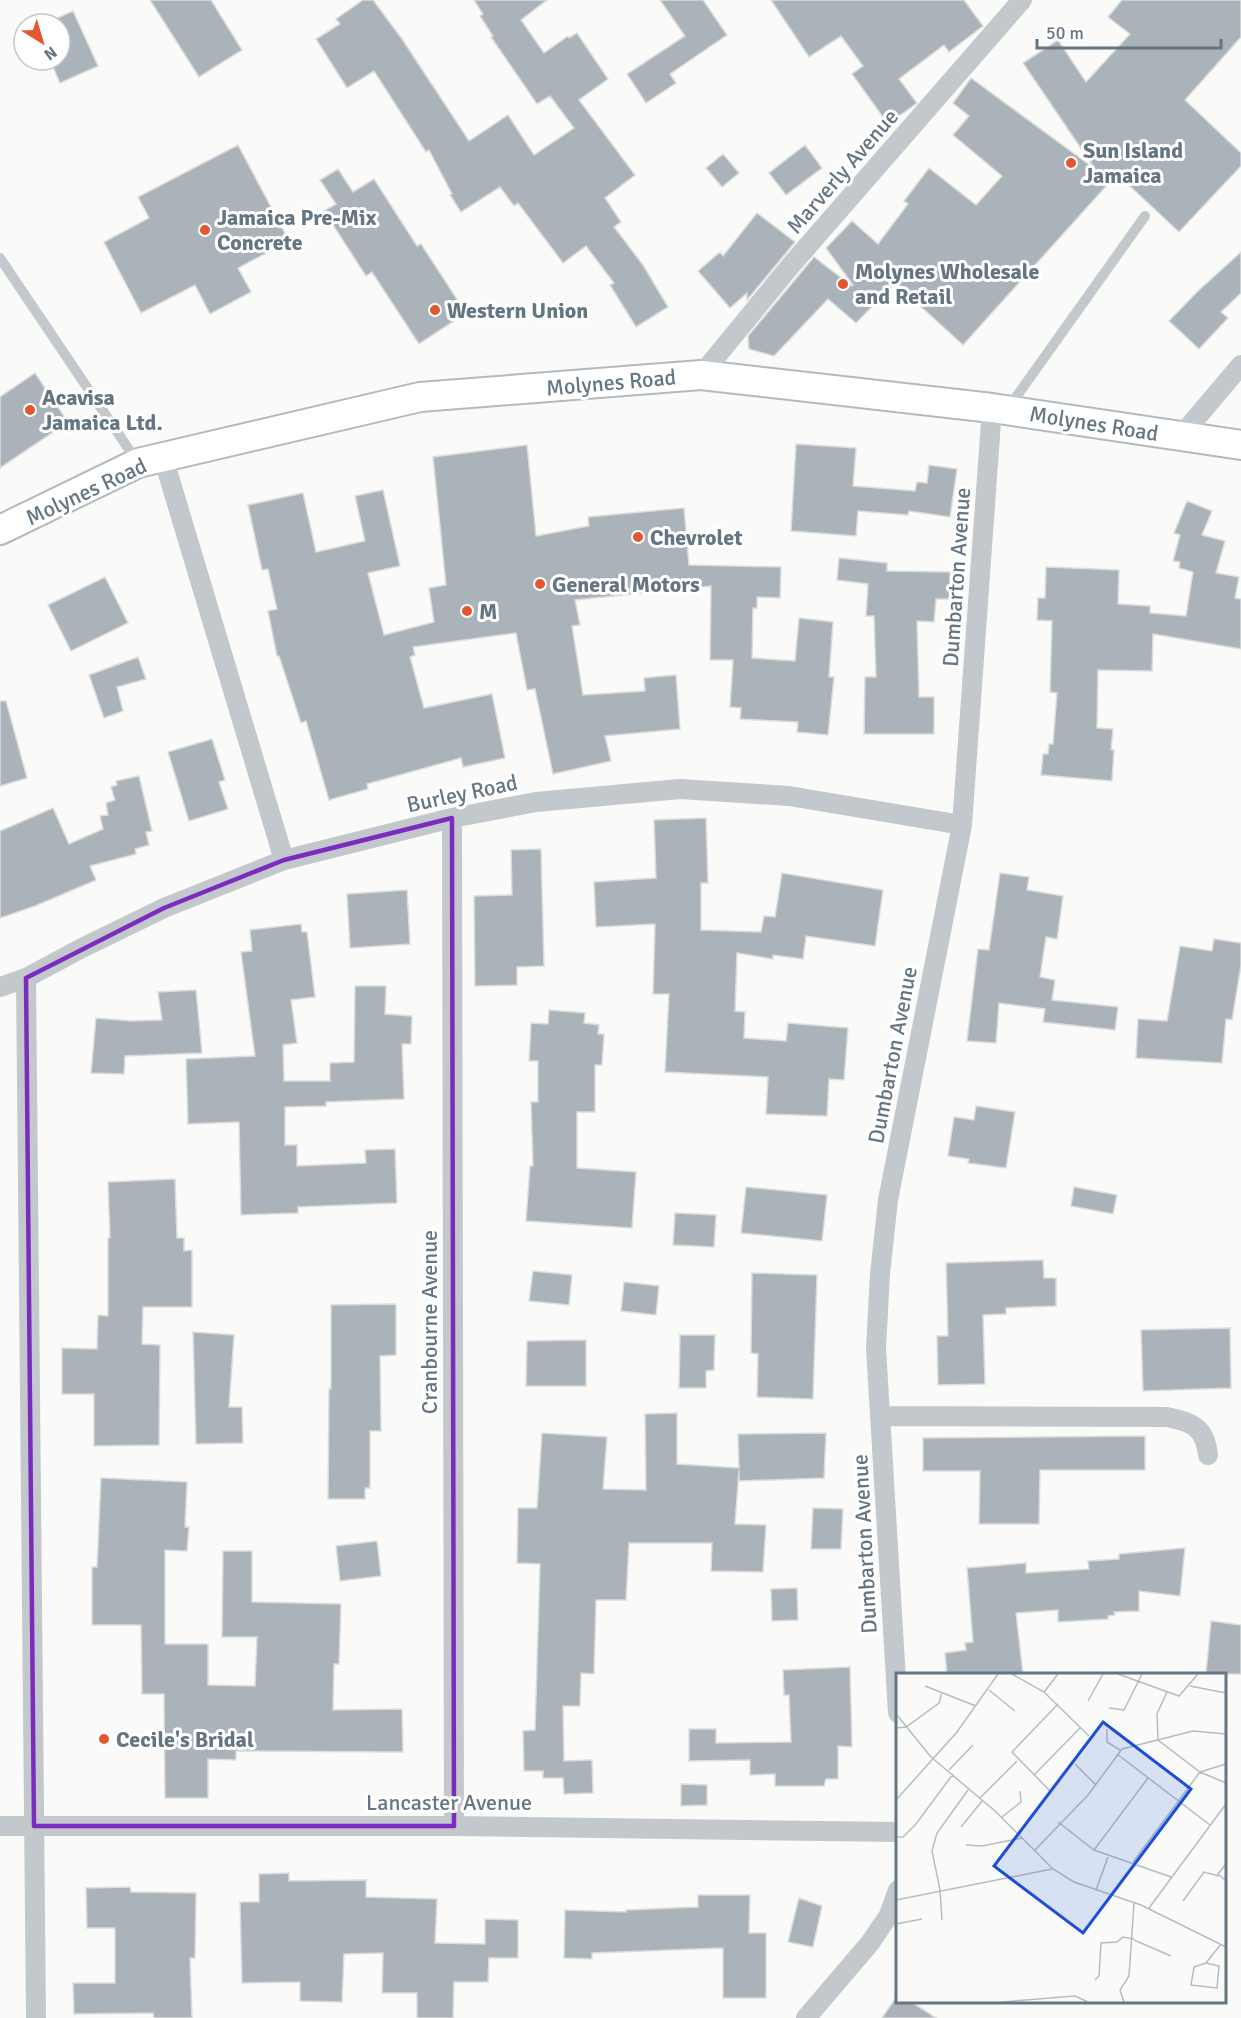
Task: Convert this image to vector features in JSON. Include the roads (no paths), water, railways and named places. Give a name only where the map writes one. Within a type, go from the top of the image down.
[{"type":"main road","name":"Molynes Road","points":[[0,530],[150,460],[420,397],[701,375],[1000,409],[1241,445]]},
{"type":"street","name":"Marverly Avenue","points":[[701,375],[792,264],[1022,0]]},
{"type":"street","points":[[1181,436],[1241,365]]},
{"type":"street","name":"Dumbarton Avenue","points":[[896,1696],[876,1348],[880,1274],[888,1200],[962,825],[1000,409]]},
{"type":"street","points":[[150,460],[284,860]]},
{"type":"street","name":"Burley Road","points":[[0,987],[26,978],[164,908],[284,860],[452,818],[536,802],[680,789],[789,796],[962,825]]},
{"type":"street","name":"Cranbourne Avenue","points":[[452,818],[454,1826]]},
{"type":"street","points":[[26,978],[36,2018]]},
{"type":"street","points":[[880,1416],[1167,1417],[1187,1421],[1199,1429],[1206,1441],[1208,1455]]},
{"type":"street","name":"Lancaster Avenue","points":[[0,1826],[454,1826],[896,1832]]},
{"type":"street","points":[[806,2018],[870,1943],[889,1916],[896,1893]]},
{"type":"lane","points":[[1000,409],[1145,216]]},
{"type":"lane","points":[[0,258],[150,460]]},
{"type":"place","name":"Sun Island Jamaica","points":[[1071,163]]},
{"type":"place","name":"Jamaica Pre-Mix Concrete","points":[[205,230]]},
{"type":"place","name":"Molynes Wholesale and Retail","points":[[843,284]]},
{"type":"place","name":"Western Union","points":[[435,310]]},
{"type":"place","name":"Acavisa Jamaica Ltd.","points":[[30,410]]},
{"type":"place","name":"Chevrolet","points":[[638,537]]},
{"type":"place","name":"General Motors","points":[[540,584]]},
{"type":"place","name":"M","points":[[467,611]]},
{"type":"place","name":"Cecile's Bridal","points":[[104,1739]]}]
